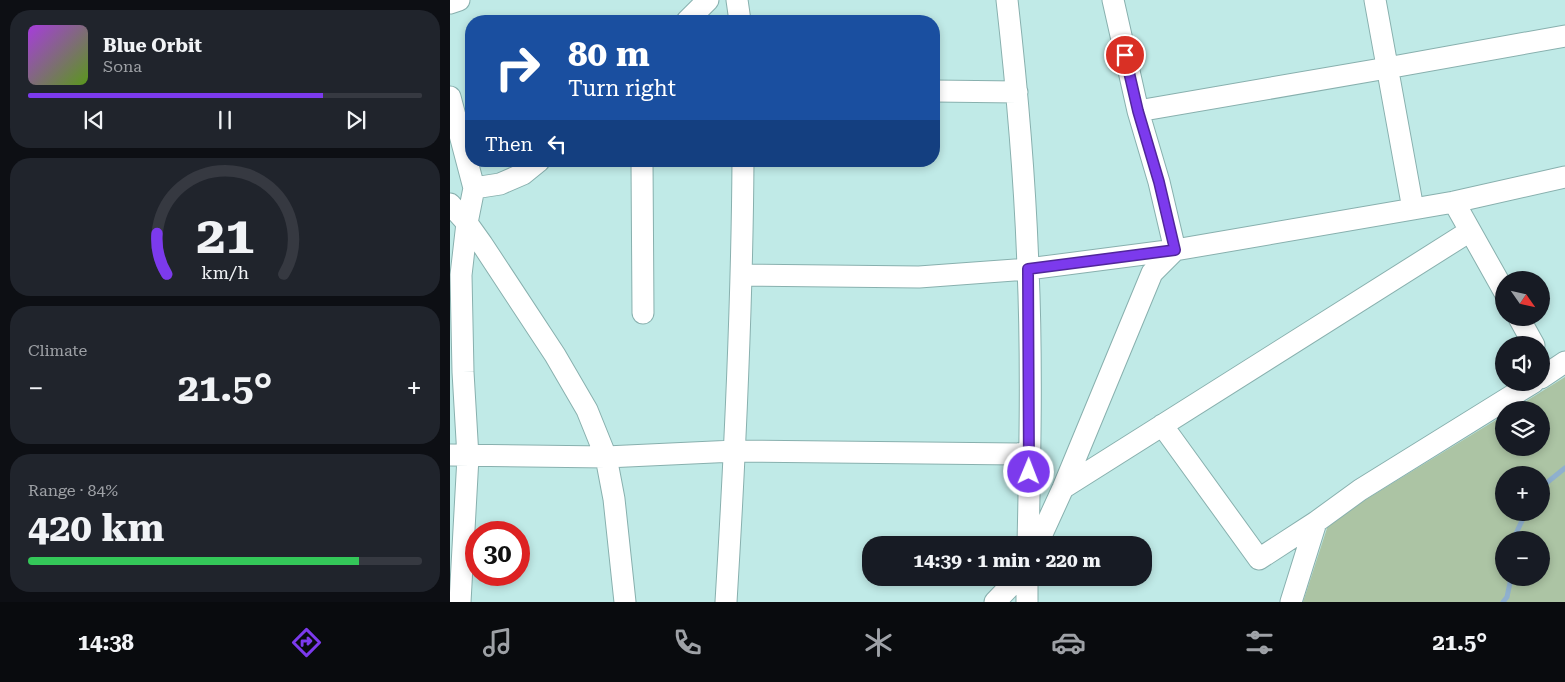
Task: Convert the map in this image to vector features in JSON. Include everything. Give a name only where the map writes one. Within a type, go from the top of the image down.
[{"type":"street","points":[[450,3],[459,0]]},
{"type":"street","points":[[692,15],[708,0]]},
{"type":"street","points":[[737,0],[739,15]]},
{"type":"street","points":[[1007,0],[1017,92],[1028,269],[1030,454],[1028,536]]},
{"type":"street","points":[[1113,0],[1138,111],[1159,182],[1175,250]]},
{"type":"street","points":[[1375,0],[1413,209]]},
{"type":"street","points":[[1138,111],[1565,36]]},
{"type":"street","points":[[940,91],[1017,92]]},
{"type":"street","points":[[450,97],[465,154]]},
{"type":"street","points":[[460,602],[459,456],[463,372],[456,274],[474,188],[468,167]]},
{"type":"street","points":[[474,188],[500,184],[523,174],[532,167]]},
{"type":"street","points":[[642,167],[643,314]]},
{"type":"street","points":[[726,602],[735,451],[742,275],[743,167]]},
{"type":"street","points":[[742,275],[919,277],[1028,269],[1175,250],[1454,202],[1565,177]]},
{"type":"street","points":[[1454,202],[1495,275]]},
{"type":"street","points":[[450,204],[467,223],[555,356],[587,410],[606,457],[614,499],[625,602]]},
{"type":"street","points":[[1063,488],[1470,231]]},
{"type":"street","points":[[1041,536],[1063,488],[1152,273],[1175,250]]},
{"type":"street","points":[[450,405],[463,372]]},
{"type":"street","points":[[1162,425],[1259,559],[1316,522],[1360,490],[1515,391]]},
{"type":"street","points":[[459,456],[606,457],[735,451],[1030,454]]},
{"type":"street","points":[[1291,602],[1316,522]]},
{"type":"street","points":[[995,602],[1010,586]]},
{"type":"street","points":[[1027,586],[1027,602]]},
{"type":"green space","points":[[1565,377],[1565,602],[1303,602],[1329,522],[1495,421],[1495,456],[1550,456],[1550,401],[1526,401],[1543,391],[1550,391],[1550,386]]},
{"type":"waterway","points":[[1550,480],[1565,468]]},
{"type":"waterway","points":[[1517,531],[1522,521]]},
{"type":"waterway","points":[[1503,602],[1507,597],[1509,586]]},
{"type":"route","points":[[1029,472],[1028,269],[1175,250],[1125,55]]}]
